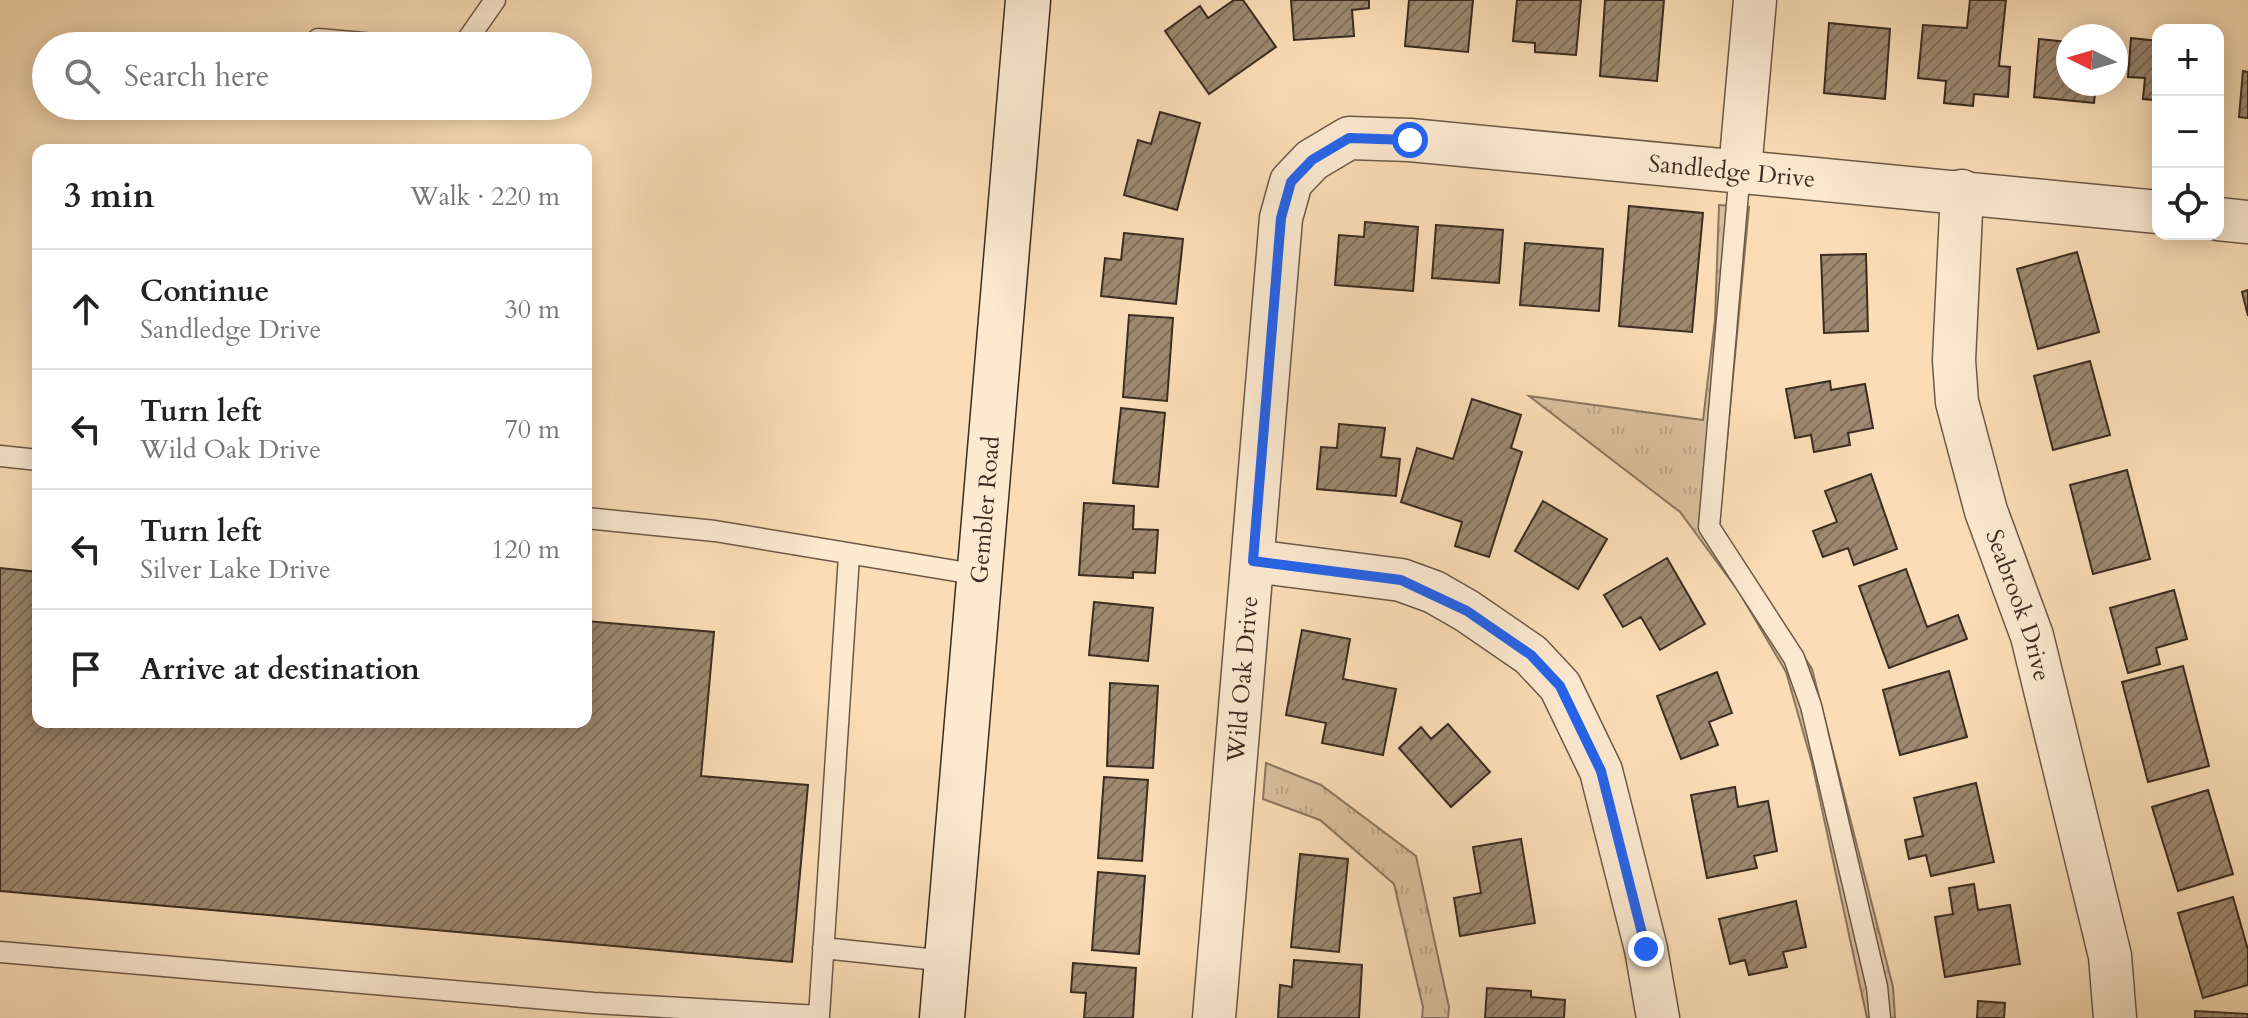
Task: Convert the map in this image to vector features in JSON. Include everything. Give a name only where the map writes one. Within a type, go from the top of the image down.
[{"type":"main road","name":"Gembler Road","points":[[942,1018],[1028,0]]},
{"type":"street","points":[[1740,170],[1755,0]]},
{"type":"street","name":"Sandledge Drive","points":[[1312,160],[1349,138],[1740,170],[2152,211]]},
{"type":"street","name":"Wild Oak Drive","points":[[1214,1018],[1281,218],[1291,182],[1312,160]]},
{"type":"street","name":"Seabrook Drive","points":[[1962,191],[1954,360],[1957,402],[1986,511],[2032,636],[2110,956],[2115,1018]]},
{"type":"street","points":[[2224,220],[2248,222]]},
{"type":"street","points":[[1253,561],[1376,576],[1434,592],[1531,655],[1560,686],[1601,771],[1646,949],[1658,1018]]},
{"type":"lane","points":[[473,32],[495,0]]},
{"type":"lane","points":[[1740,170],[1709,527],[1794,658],[1807,694],[1877,987],[1880,1018]]},
{"type":"lane","points":[[0,456],[32,459]]},
{"type":"lane","points":[[592,519],[715,531],[849,556],[980,575]]},
{"type":"lane","points":[[0,952],[578,1002],[819,1016],[849,556]]},
{"type":"lane","points":[[823,948],[947,961]]},
{"type":"green space","points":[[1719,205],[1749,207],[1719,525],[1812,669],[1893,987],[1895,1018],[1867,1018],[1812,763],[1786,672],[1739,592],[1680,512],[1529,396],[1703,420],[1715,320]]},
{"type":"green space","points":[[1266,763],[1321,785],[1416,856],[1449,1007],[1448,1018],[1422,1018],[1423,1007],[1394,884],[1320,820],[1263,799]]},
{"type":"building","points":[[1234,0],[1243,0],[1276,47],[1209,94],[1165,31],[1200,6],[1208,18]]},
{"type":"building","points":[[1291,0],[1369,0],[1369,8],[1352,10],[1354,36],[1294,40]]},
{"type":"building","points":[[1409,0],[1473,0],[1468,52],[1405,46]]},
{"type":"building","points":[[1517,0],[1581,0],[1576,55],[1535,52],[1535,43],[1513,41]]},
{"type":"building","points":[[1605,0],[1664,0],[1657,81],[1600,76]]},
{"type":"building","points":[[1970,0],[2006,0],[1999,66],[2010,67],[2008,97],[1974,94],[1973,106],[1944,103],[1946,81],[1918,78],[1923,25],[1967,28]]},
{"type":"building","points":[[1829,23],[1890,29],[1885,99],[1824,93]]},
{"type":"building","points":[[2131,38],[2152,40],[2152,100],[2143,99],[2145,78],[2128,77]]},
{"type":"building","points":[[2039,39],[2056,41],[2056,96],[2095,96],[2094,103],[2034,97]]},
{"type":"building","points":[[2243,71],[2248,72],[2248,118],[2239,117]]},
{"type":"building","points":[[1160,112],[1200,123],[1177,210],[1124,195],[1138,140],[1151,144]]},
{"type":"building","points":[[1629,206],[1703,213],[1692,332],[1619,326]]},
{"type":"building","points":[[1365,222],[1418,227],[1413,291],[1335,285],[1339,235],[1364,237]]},
{"type":"building","points":[[1436,225],[1503,230],[1499,283],[1432,278]]},
{"type":"building","points":[[1124,233],[1183,239],[1176,304],[1101,296],[1105,258],[1121,260]]},
{"type":"building","points":[[1525,243],[1603,249],[1599,311],[1520,305]]},
{"type":"building","points":[[2077,252],[2099,332],[2038,349],[2017,269]]},
{"type":"building","points":[[1866,254],[1868,331],[1824,333],[1821,255]]},
{"type":"building","points":[[2248,290],[2248,316],[2242,292]]},
{"type":"building","points":[[1129,315],[1173,318],[1167,401],[1123,397]]},
{"type":"building","points":[[2090,361],[2110,435],[2053,450],[2034,376]]},
{"type":"building","points":[[1830,381],[1831,390],[1865,384],[1873,428],[1848,433],[1850,445],[1814,452],[1811,435],[1795,438],[1786,389]]},
{"type":"building","points":[[1472,399],[1521,415],[1511,448],[1522,452],[1489,557],[1455,546],[1462,522],[1401,502],[1417,448],[1453,459]]},
{"type":"building","points":[[1121,408],[1165,413],[1158,487],[1113,483]]},
{"type":"building","points":[[1339,424],[1385,428],[1381,457],[1400,459],[1396,496],[1317,489],[1321,447],[1337,448]]},
{"type":"building","points":[[2127,470],[2150,559],[2093,574],[2070,485]]},
{"type":"building","points":[[1871,474],[1897,549],[1854,565],[1848,548],[1823,557],[1813,531],[1837,522],[1825,491]]},
{"type":"building","points":[[1543,501],[1607,539],[1578,589],[1515,551]]},
{"type":"building","points":[[1084,503],[1134,506],[1133,529],[1158,530],[1155,573],[1133,572],[1133,578],[1079,575]]},
{"type":"building","points":[[1667,558],[1705,624],[1660,650],[1641,617],[1623,627],[1604,595]]},
{"type":"building","points":[[0,568],[32,571],[32,728],[592,728],[592,622],[714,632],[701,776],[808,785],[792,962],[0,891]]},
{"type":"building","points":[[1906,569],[1927,627],[1958,615],[1967,639],[1889,668],[1859,586]]},
{"type":"building","points":[[2174,590],[2187,639],[2156,648],[2160,664],[2128,673],[2110,608]]},
{"type":"building","points":[[1094,602],[1153,608],[1148,661],[1089,655]]},
{"type":"building","points":[[1302,630],[1350,639],[1343,679],[1396,689],[1383,755],[1322,743],[1326,723],[1286,715]]},
{"type":"building","points":[[2183,666],[2209,766],[2148,782],[2122,682]]},
{"type":"building","points":[[1949,671],[1967,737],[1900,755],[1883,690]]},
{"type":"building","points":[[1717,672],[1732,713],[1709,722],[1718,745],[1681,759],[1657,696]]},
{"type":"building","points":[[1110,683],[1158,686],[1153,768],[1107,766]]},
{"type":"building","points":[[1448,724],[1490,772],[1451,807],[1399,748],[1421,727],[1431,739]]},
{"type":"building","points":[[1104,777],[1148,780],[1142,861],[1098,858]]},
{"type":"building","points":[[1976,783],[1994,862],[1931,876],[1926,855],[1909,859],[1905,840],[1923,836],[1914,798]]},
{"type":"building","points":[[1735,787],[1738,807],[1768,801],[1777,851],[1754,856],[1757,868],[1707,878],[1691,795]]},
{"type":"building","points":[[2208,790],[2233,874],[2178,891],[2152,807]]},
{"type":"building","points":[[1521,839],[1535,923],[1460,936],[1454,898],[1481,893],[1473,847]]},
{"type":"building","points":[[1300,854],[1348,859],[1339,952],[1291,947]]},
{"type":"building","points":[[1098,872],[1145,876],[1139,954],[1092,950]]},
{"type":"building","points":[[1974,884],[1978,910],[2010,905],[2020,964],[1945,977],[1935,917],[1953,914],[1949,888]]},
{"type":"building","points":[[2233,897],[2248,950],[2248,985],[2203,998],[2178,913]]},
{"type":"building","points":[[1796,901],[1806,947],[1783,952],[1787,967],[1749,975],[1745,960],[1730,964],[1719,919]]},
{"type":"building","points":[[1294,960],[1362,965],[1359,1018],[1278,1018],[1280,985],[1292,987]]},
{"type":"building","points":[[1073,963],[1136,968],[1133,1018],[1084,1018],[1086,993],[1071,992]]},
{"type":"building","points":[[1487,988],[1531,991],[1531,997],[1565,1000],[1564,1018],[1485,1018]]},
{"type":"building","points":[[1978,1001],[2005,1003],[2004,1018],[1977,1018]]},
{"type":"building","points":[[2195,1011],[2248,1014],[2248,1018],[2195,1018]]},
{"type":"route","points":[[1410,140],[1349,138],[1312,160],[1291,182],[1281,218],[1253,561],[1401,580],[1434,592],[1467,611],[1531,655],[1560,686],[1601,771],[1646,949]]}]
